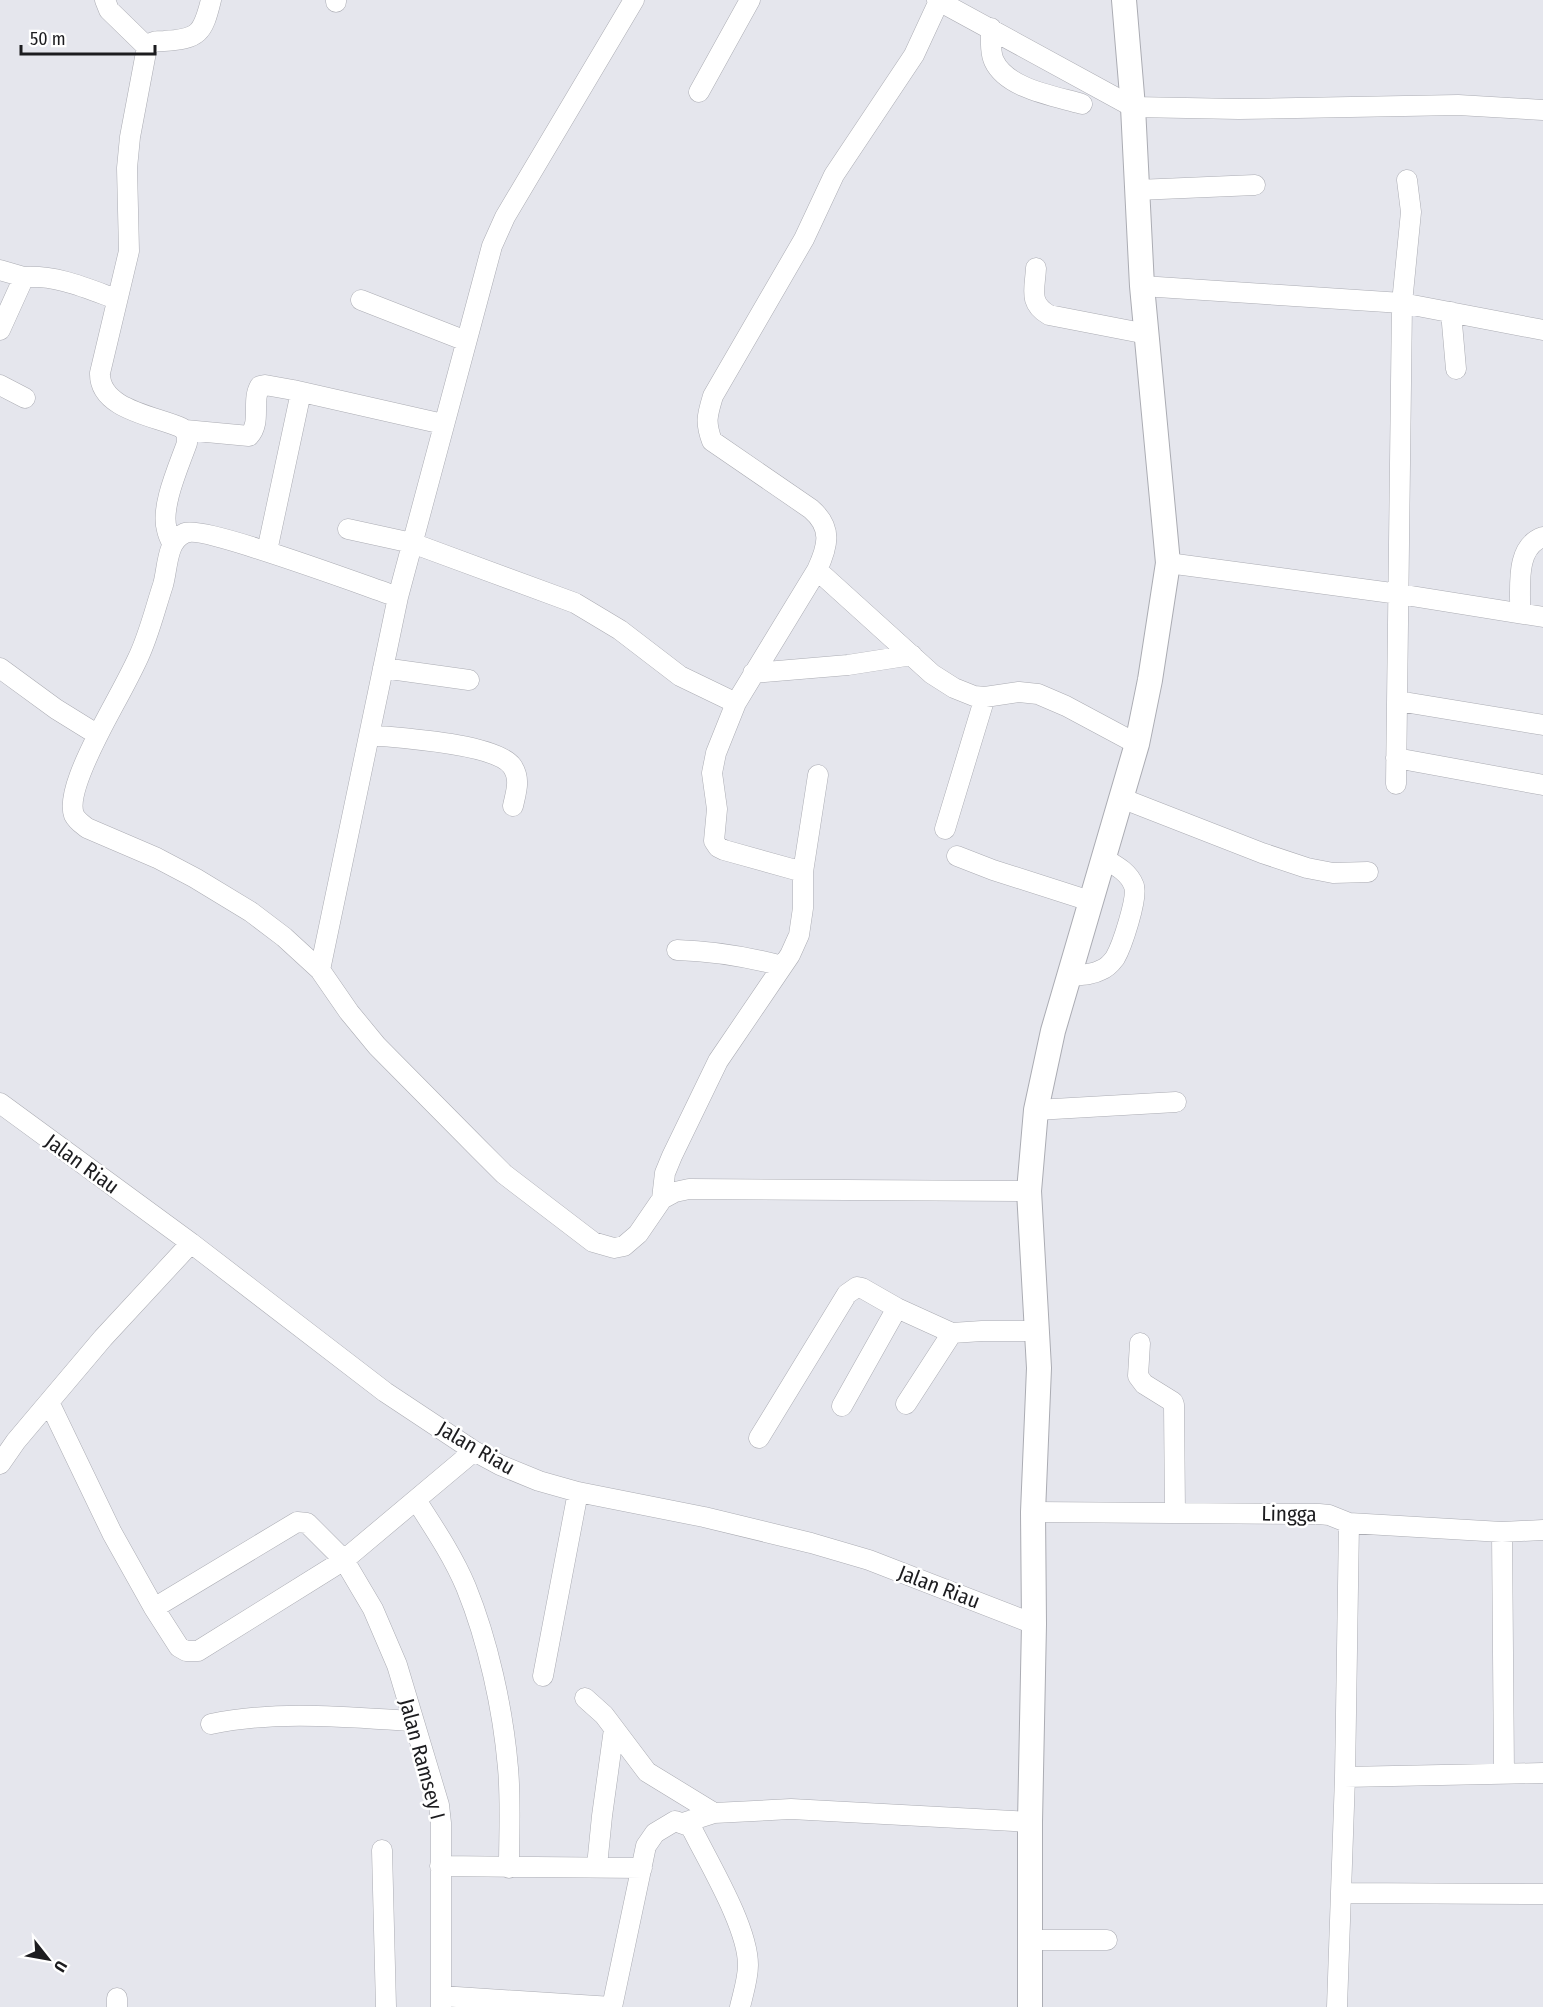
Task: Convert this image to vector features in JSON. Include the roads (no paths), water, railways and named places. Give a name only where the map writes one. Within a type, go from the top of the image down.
[{"type":"main road","points":[[1030,2007],[1033,1512],[1039,1368],[1029,1191],[1036,1110],[1053,1031],[1137,744],[1150,680],[1168,563],[1142,286],[1133,107],[1124,0]]},
{"type":"street","points":[[105,0],[109,10],[147,47]]},
{"type":"street","points":[[211,0],[199,33],[184,40],[156,41],[147,47],[128,158],[129,251],[116,299],[100,382],[112,399],[124,406],[185,430],[249,436],[253,431],[256,415],[256,393],[260,386],[265,385],[442,424]]},
{"type":"street","points":[[320,970],[398,597],[442,424],[492,246],[505,217],[633,0]]},
{"type":"street","points":[[699,92],[750,0]]},
{"type":"street","points":[[803,872],[724,850],[714,843],[717,809],[712,780],[713,764],[736,703],[817,570],[823,557],[827,536],[823,522],[818,515],[712,441],[706,425],[707,415],[713,396],[804,239],[834,175],[914,55],[938,1],[1133,107],[1239,109],[1458,105],[1543,110]]},
{"type":"street","points":[[991,28],[993,60],[1003,75],[1016,83],[1082,104]]},
{"type":"street","points":[[1396,784],[1402,303],[1411,212],[1407,180]]},
{"type":"street","points":[[1137,190],[1256,185]]},
{"type":"street","points":[[1036,268],[1034,301],[1041,310],[1049,315],[1147,334]]},
{"type":"street","points":[[0,270],[24,277],[51,277],[68,281],[116,299]]},
{"type":"street","points":[[0,330],[24,277]]},
{"type":"street","points":[[1142,286],[1402,303],[1543,330]]},
{"type":"street","points":[[361,300],[466,341]]},
{"type":"street","points":[[1451,312],[1456,369]]},
{"type":"street","points":[[0,385],[25,398]]},
{"type":"street","points":[[267,551],[301,392]]},
{"type":"street","points":[[185,430],[188,438],[165,516],[166,529],[172,543],[164,580],[138,658],[98,735],[73,798],[74,812],[78,821],[157,858],[222,893],[284,937],[320,970],[349,1012],[377,1046],[504,1174],[592,1242],[614,1248],[624,1246],[638,1234],[662,1199],[675,1192],[701,1188],[1029,1191]]},
{"type":"street","points":[[348,529],[412,543],[575,603],[620,630],[680,676],[736,703]]},
{"type":"street","points":[[172,543],[185,533],[195,531],[267,551],[398,597]]},
{"type":"street","points":[[1520,613],[1521,570],[1524,555],[1530,545],[1543,537]]},
{"type":"street","points":[[1168,563],[1398,594],[1543,618]]},
{"type":"street","points":[[817,570],[943,682],[974,696],[985,697],[1019,692],[1038,694],[1066,706],[1137,744]]},
{"type":"street","points":[[753,674],[848,665],[912,655]]},
{"type":"street","points":[[0,668],[20,684],[98,735]]},
{"type":"street","points":[[383,668],[469,680]]},
{"type":"street","points":[[945,830],[985,697]]},
{"type":"street","points":[[1398,701],[1543,725]]},
{"type":"street","points":[[369,735],[435,742],[498,756],[512,767],[517,779],[518,785],[513,806]]},
{"type":"street","points":[[1396,758],[1543,785]]},
{"type":"street","points":[[662,1199],[665,1173],[718,1061],[793,948],[801,926],[803,872],[818,775]]},
{"type":"street","points":[[1121,798],[1262,854],[1307,868],[1334,873],[1368,872]]},
{"type":"street","points":[[957,856],[1090,901]]},
{"type":"street","points":[[1069,976],[1102,970],[1113,961],[1119,949],[1135,895],[1131,881],[1124,871],[1103,858]]},
{"type":"street","points":[[677,950],[724,954],[782,966]]},
{"type":"street","points":[[1036,1110],[1176,1102]]},
{"type":"street","name":"Jalan Riau","points":[[0,1103],[191,1244],[385,1392],[474,1451],[520,1474],[578,1492],[704,1517],[811,1543],[869,1560],[1034,1624]]},
{"type":"street","points":[[0,1464],[16,1441],[103,1338],[191,1244]]},
{"type":"street","points":[[759,1438],[850,1291],[857,1287],[952,1333],[1038,1331]]},
{"type":"street","points":[[842,1406],[897,1308]]},
{"type":"street","points":[[906,1404],[952,1333]]},
{"type":"street","points":[[1140,1343],[1138,1376],[1144,1384],[1173,1402],[1174,1405],[1175,1513]]},
{"type":"street","points":[[49,1402],[112,1533],[154,1608],[179,1647],[186,1651],[198,1651],[344,1560],[474,1451]]},
{"type":"street","points":[[543,1676],[578,1492]]},
{"type":"street","points":[[416,1500],[451,1556],[465,1585],[475,1611],[493,1677],[505,1737],[508,1769],[509,1868]]},
{"type":"street","name":"Lingga","points":[[1033,1512],[1319,1514],[1329,1515],[1348,1524],[1502,1532],[1543,1530]]},
{"type":"street","name":"Jalan Ramsey I","points":[[154,1608],[297,1522],[307,1523],[344,1560],[373,1609],[397,1665],[439,1805],[441,1823],[441,2001]]},
{"type":"street","points":[[1337,2007],[1345,1777],[1348,1524]]},
{"type":"street","points":[[1502,1532],[1504,1774]]},
{"type":"street","points":[[585,1698],[604,1715],[647,1772],[714,1813]]},
{"type":"street","points":[[211,1724],[267,1716],[413,1720]]},
{"type":"street","points":[[597,1866],[614,1729]]},
{"type":"street","points":[[1345,1777],[1543,1773]]},
{"type":"street","points":[[683,1823],[714,1813],[815,1809],[1030,1822]]},
{"type":"street","points":[[441,2001],[612,2007],[646,1846],[655,1833],[675,1821],[683,1823],[693,1831],[727,1899],[745,1943],[748,1966],[740,2007]]},
{"type":"street","points":[[382,1850],[386,2007]]},
{"type":"street","points":[[440,1866],[642,1868]]},
{"type":"street","points":[[1341,1893],[1543,1894]]},
{"type":"street","points":[[1031,1940],[1107,1940]]}]
